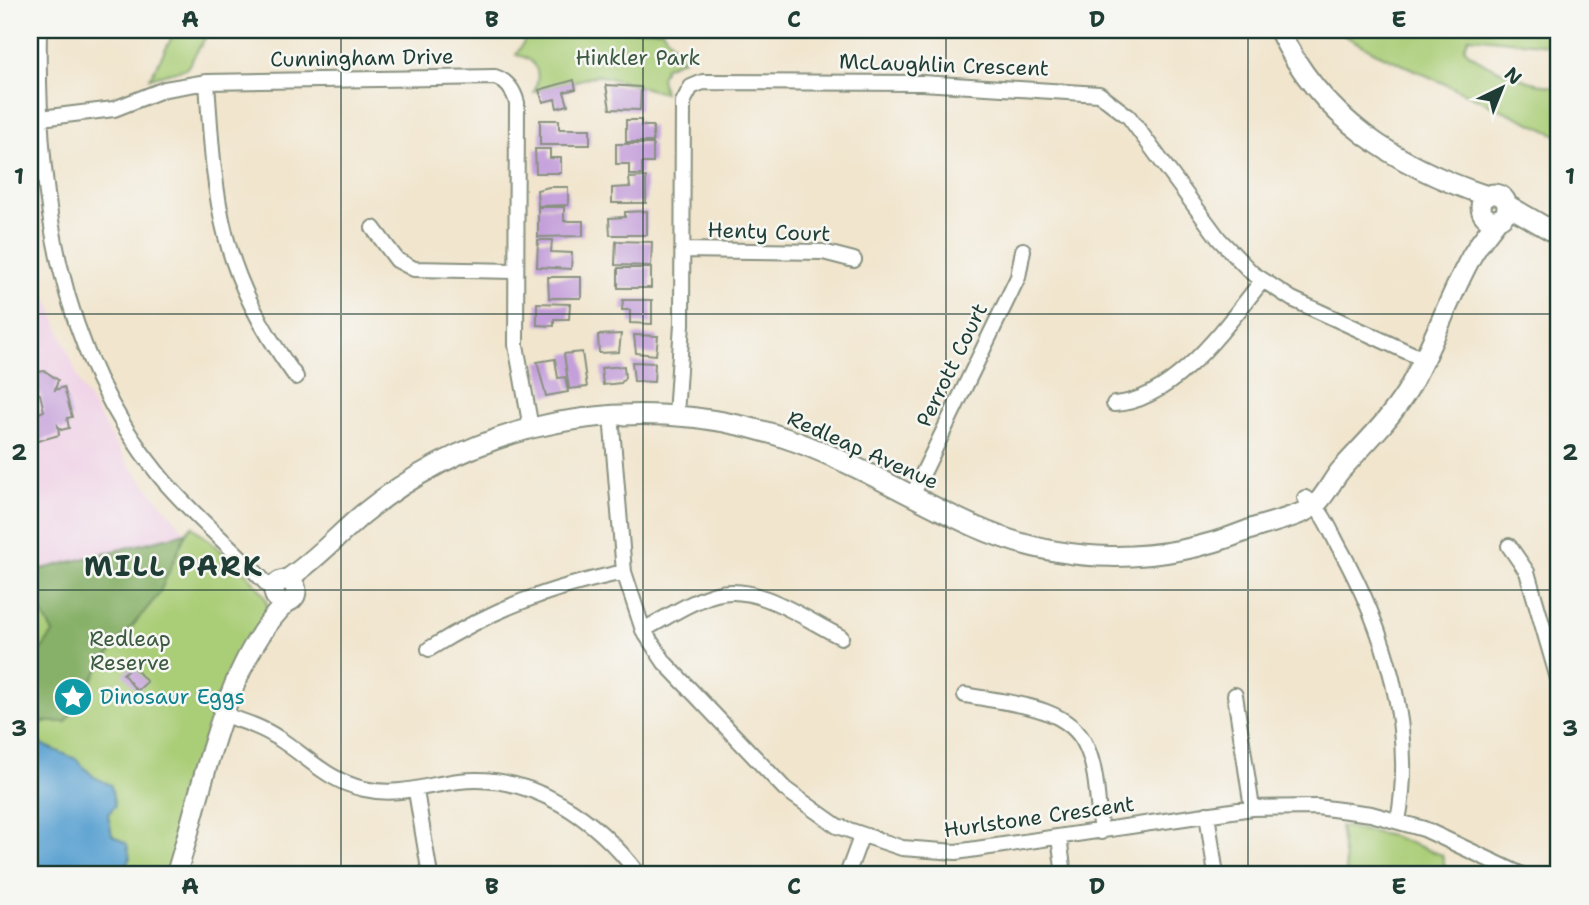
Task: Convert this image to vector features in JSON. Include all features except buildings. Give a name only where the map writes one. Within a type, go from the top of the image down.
[{"type":"street","points":[[39,30],[46,193],[58,264],[71,313],[96,372],[128,430],[159,475],[212,533],[283,589]]},
{"type":"street","points":[[1279,30],[1311,84],[1352,127],[1388,153],[1493,209],[1551,231]]},
{"type":"street","name":"Cunningham Drive","points":[[41,118],[114,109],[165,89],[207,82],[495,77],[504,81],[513,92],[517,103],[516,345],[531,428]]},
{"type":"street","points":[[207,82],[215,195],[227,248],[251,308],[296,377]]},
{"type":"street","name":"McLaughlin Crescent","points":[[676,415],[682,337],[683,102],[687,92],[696,84],[922,83],[1089,91],[1122,110],[1225,246],[1262,281],[1292,299],[1423,359]]},
{"type":"street","name":"Redleap Avenue","points":[[176,875],[224,715],[241,672],[283,589],[364,513],[424,472],[485,443],[531,428],[611,415],[676,415],[740,425],[798,442],[1008,539],[1040,548],[1094,556],[1149,556],[1178,551],[1257,526],[1276,511],[1310,504],[1323,481],[1340,471],[1382,428],[1423,359],[1493,209]]},
{"type":"street","points":[[373,228],[397,260],[414,269],[515,271]]},
{"type":"street","name":"Henty Court","points":[[682,250],[822,252],[854,260]]},
{"type":"street","name":"Perrott Court","points":[[912,496],[1018,278],[1023,250]]},
{"type":"street","points":[[1114,404],[1142,397],[1196,362],[1262,281]]},
{"type":"street","name":"Hurlstone Crescent","points":[[611,415],[624,572],[643,630],[665,663],[785,789],[818,815],[862,837],[902,848],[940,852],[1101,832],[1252,808],[1344,809],[1398,821],[1448,839],[1522,875]]},
{"type":"street","points":[[1310,504],[1336,540],[1369,606],[1393,681],[1403,776],[1398,821]]},
{"type":"street","points":[[1509,546],[1527,572],[1559,682]]},
{"type":"street","points":[[429,649],[506,605],[553,588],[624,572]]},
{"type":"street","points":[[643,630],[704,598],[737,592],[758,596],[841,637]]},
{"type":"street","points":[[965,695],[1055,715],[1076,730],[1091,761],[1101,832]]},
{"type":"street","points":[[1236,695],[1252,808]]},
{"type":"street","points":[[224,715],[276,736],[337,780],[382,792],[416,791],[478,781],[529,789],[559,802],[594,827],[639,875]]},
{"type":"street","points":[[416,791],[430,875]]},
{"type":"street","points":[[1207,814],[1216,875]]},
{"type":"street","points":[[846,875],[862,837]]},
{"type":"street","points":[[1059,837],[1065,875]]},
{"type":"shaded area","points":[[30,219],[44,289],[82,388],[128,464],[186,533],[30,572]]},
{"type":"green space","points":[[172,30],[210,30],[187,68],[150,78],[172,37]]},
{"type":"green space","name":"Hinkler Park","points":[[531,30],[662,30],[684,59],[665,67],[661,78],[664,93],[598,75],[534,92],[538,79],[536,68],[529,60],[516,55]]},
{"type":"green space","points":[[1334,30],[1559,30],[1559,46],[1469,37],[1464,48],[1495,68],[1522,79],[1559,88],[1559,136],[1375,52]]},
{"type":"green space","name":"Redleap Reserve","points":[[192,526],[250,577],[266,599],[267,608],[242,649],[167,875],[30,875],[30,572],[186,533]]},
{"type":"green space","points":[[186,533],[159,594],[105,659],[66,722],[30,722],[30,665],[53,633],[33,597],[30,572]]},
{"type":"green space","points":[[1340,826],[1392,836],[1442,855],[1447,875],[1347,875]]},
{"type":"water","points":[[30,739],[76,759],[94,777],[111,785],[115,806],[108,814],[112,835],[127,844],[130,858],[121,875],[30,875]]},
{"type":"place","name":"Dinosaur Eggs","points":[[73,697]]},
{"type":"district","name":"MILL PARK","points":[[174,566]]}]
